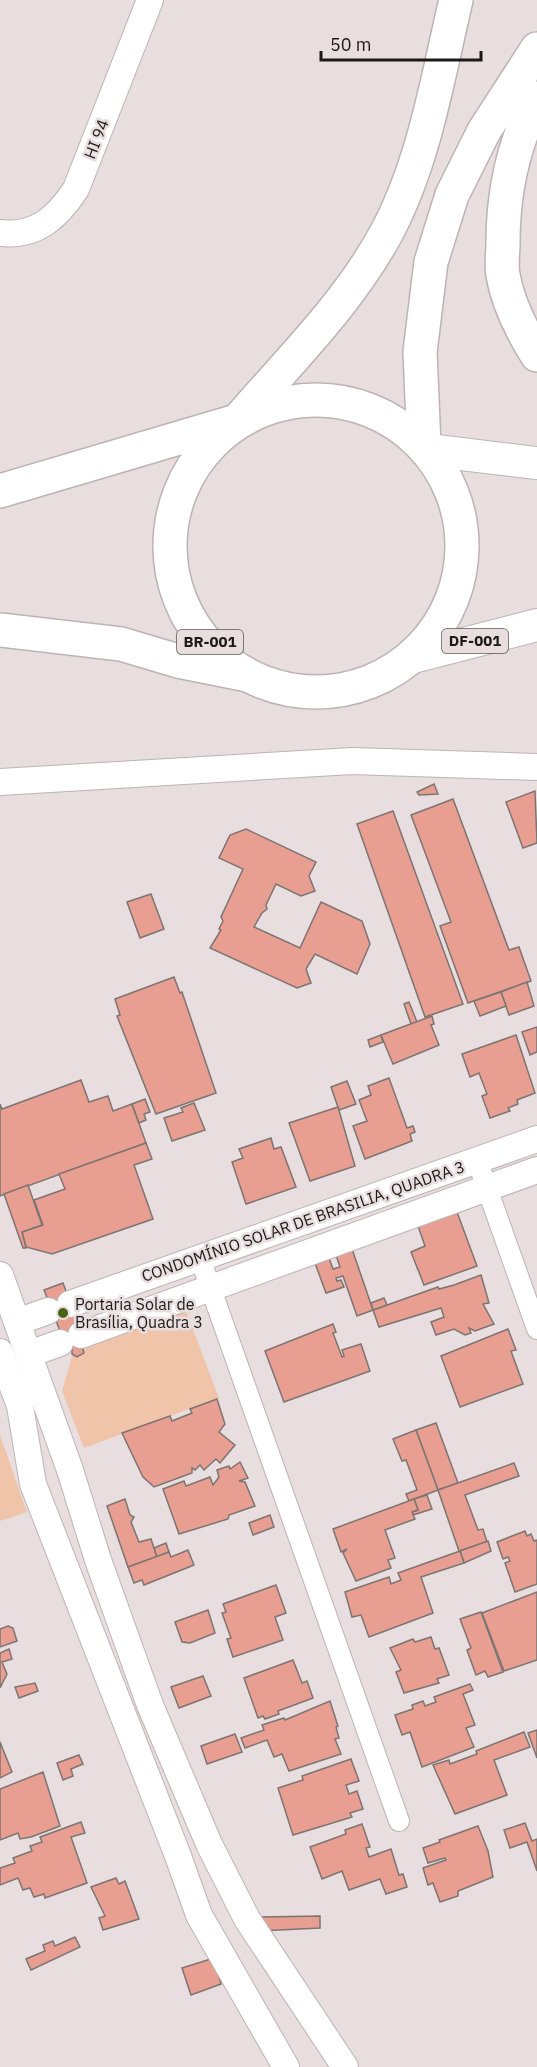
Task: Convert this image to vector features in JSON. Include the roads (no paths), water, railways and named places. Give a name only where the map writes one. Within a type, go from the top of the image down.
[{"type":"highway","name":"BR-001","points":[[243,674],[189,622],[168,551],[183,478],[349,294],[390,227],[420,150],[456,0]]},
{"type":"highway","name":"BR-001","points":[[0,630],[121,644],[178,661],[243,674],[287,691],[334,693],[376,681],[413,657],[448,612],[462,557],[455,500],[426,448],[420,352],[431,262],[452,195],[479,142],[537,49]]},
{"type":"highway","points":[[537,98],[526,119],[510,168],[503,209],[503,274],[514,313],[537,355]]},
{"type":"highway","name":"BR-001","points":[[7,486],[304,398],[369,408],[426,448]]},
{"type":"main road","points":[[426,448],[537,463]]},
{"type":"main road","name":"DF-001","points":[[413,657],[537,625]]},
{"type":"street","name":"HI 94","points":[[0,233],[17,235],[41,228],[62,210],[76,189],[150,0]]},
{"type":"street","points":[[0,782],[352,761],[537,767]]},
{"type":"street","name":"CONDOMÍNIO SOLAR DE BRASILIA, QUADRA 3","points":[[17,1322],[537,1139]]},
{"type":"street","points":[[477,1160],[537,1329]]},
{"type":"street","name":"CONDOMÍNIO SOLAR DE BRASILIA, QUADRA 3","points":[[29,1354],[211,1286],[537,1170]]},
{"type":"street","points":[[200,1258],[399,1821]]},
{"type":"street","points":[[0,1275],[70,1470],[98,1560],[150,1705],[209,1844],[247,1919],[345,2067]]},
{"type":"street","points":[[70,1304],[81,1335]]},
{"type":"street","points":[[1,1358],[20,1406],[33,1484],[199,1915],[286,2067]]},
{"type":"street","points":[[33,1484],[45,1485],[58,1481],[70,1470]]},
{"type":"place","name":"Portaria Solar de Brasília, Quadra 3","points":[[63,1313]]}]
